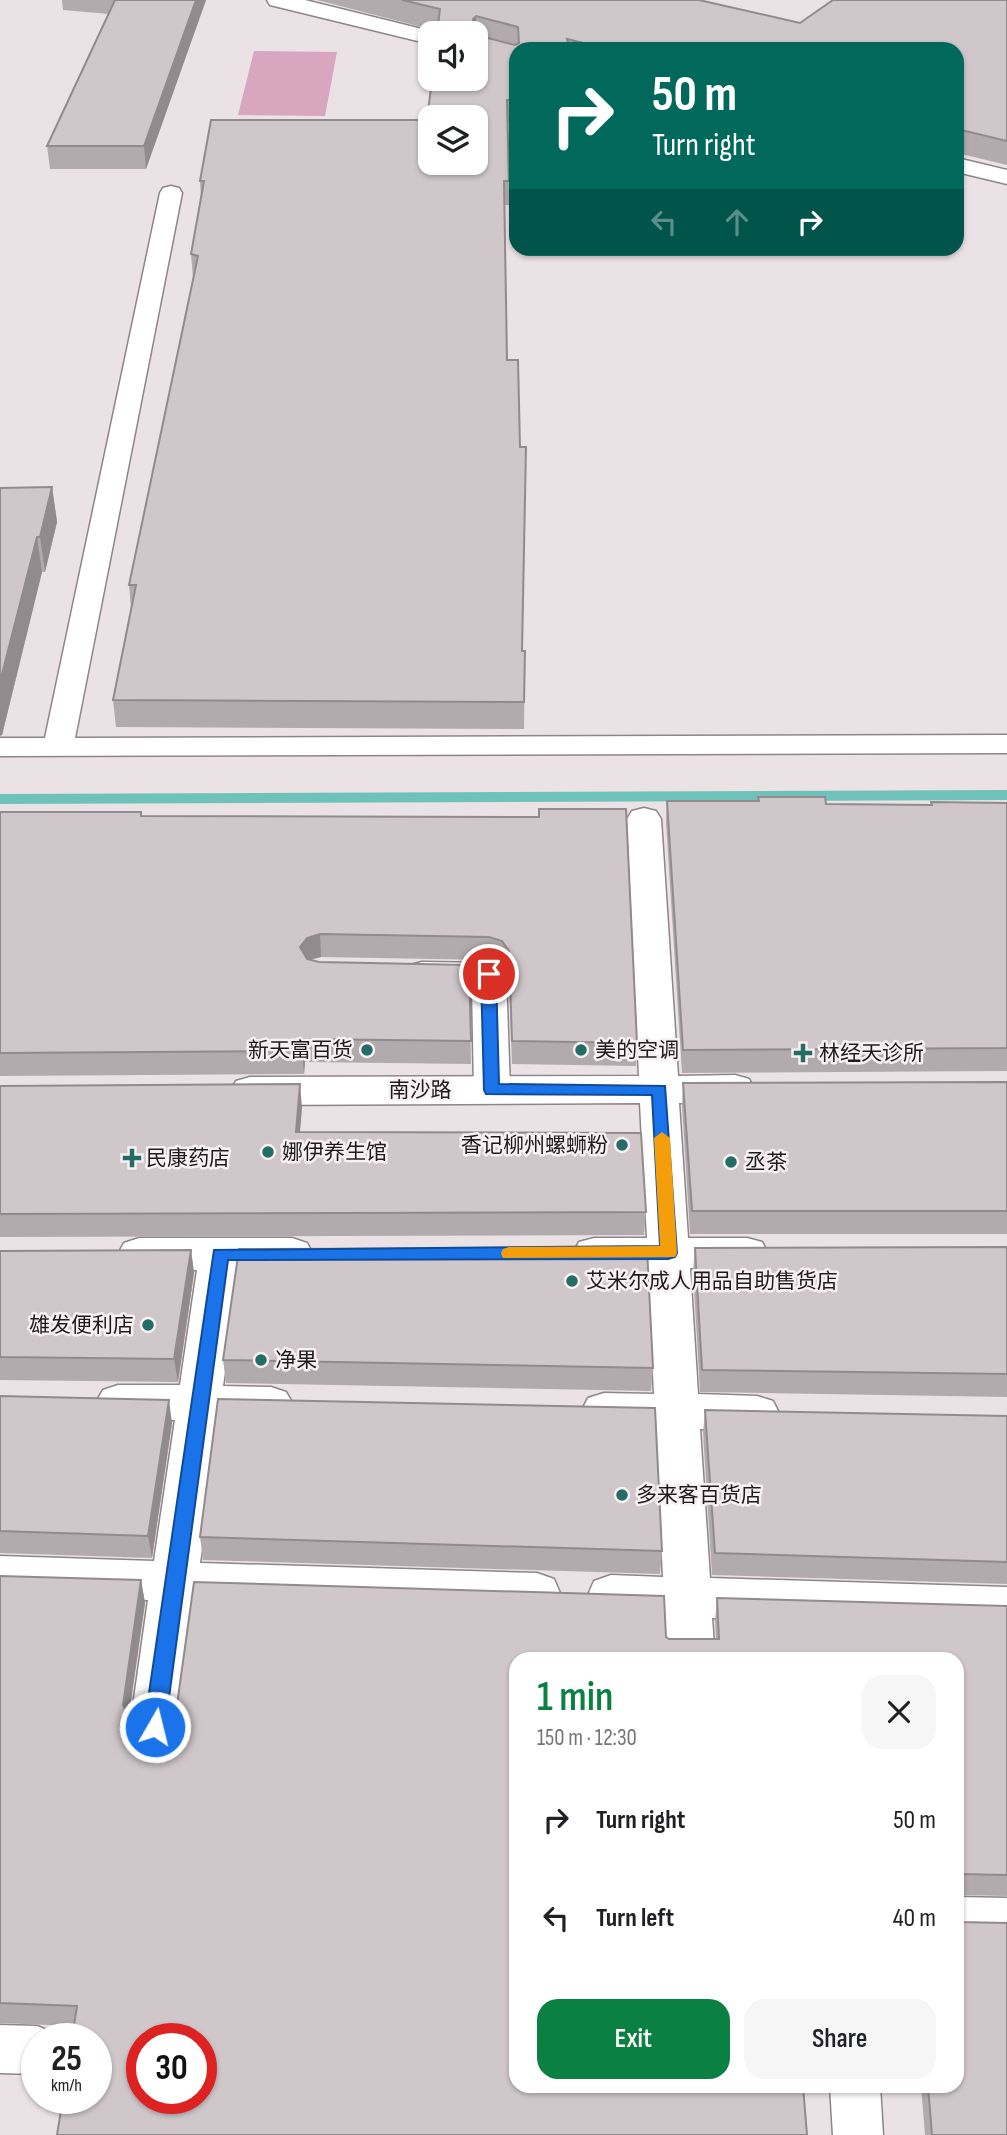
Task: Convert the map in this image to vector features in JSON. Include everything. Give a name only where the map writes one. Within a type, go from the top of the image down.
[{"type":"street","points":[[278,0],[418,34]]},
{"type":"street","points":[[964,167],[1007,177]]},
{"type":"street","points":[[631,819],[659,1090],[691,1652]]},
{"type":"street","name":"南沙路","points":[[218,1091],[771,1089]]},
{"type":"street","points":[[560,1253],[790,1252]]},
{"type":"street","points":[[155,1727],[220,1254]]},
{"type":"street","points":[[96,1255],[328,1254]]},
{"type":"street","points":[[80,1401],[308,1405]]},
{"type":"street","points":[[567,1410],[800,1414]]},
{"type":"street","points":[[0,1576],[1007,1607]]},
{"type":"lane","points":[[58,746],[171,193]]},
{"type":"lane","points":[[0,747],[1007,744]]},
{"type":"lane","points":[[385,972],[489,974],[492,1090]]},
{"type":"lane","points":[[964,1919],[1007,1920]]},
{"type":"lane","points":[[0,2049],[21,2050]]},
{"type":"lane","points":[[855,2093],[858,2135]]},
{"type":"shaded area","points":[[254,51],[337,52],[325,116],[238,115]]},
{"type":"building","points":[[115,0],[196,0],[144,146],[47,146]]},
{"type":"building","points":[[402,0],[699,0],[800,23],[833,0],[1007,0],[1007,141],[964,131],[964,42],[579,42],[567,39],[568,42],[519,42],[518,27],[476,16],[473,19],[438,21],[440,9]]},
{"type":"building","points":[[488,38],[509,43],[509,181],[504,181],[507,360],[518,360],[520,447],[526,447],[522,651],[525,651],[524,702],[113,700],[136,585],[129,585],[198,256],[191,254],[211,120],[418,120],[418,175],[488,175],[488,105],[429,105],[431,91],[488,91]]},
{"type":"building","points":[[52,487],[40,537],[37,537],[0,682],[0,488]]},
{"type":"building","points":[[758,797],[825,797],[826,804],[1007,803],[1007,1048],[683,1050],[667,801],[759,801]]},
{"type":"building","points":[[539,809],[626,809],[637,1043],[512,1041],[509,951],[502,941],[489,937],[320,934],[307,938],[300,947],[307,959],[319,962],[469,965],[471,1041],[303,1039],[302,1051],[0,1053],[0,812],[141,812],[141,816],[539,817]]},
{"type":"building","points":[[1007,1082],[1007,1211],[692,1211],[683,1083]]},
{"type":"building","points":[[300,1084],[296,1132],[641,1133],[646,1212],[0,1214],[0,1086]]},
{"type":"building","points":[[1007,1247],[1007,1374],[702,1370],[695,1248]]},
{"type":"building","points":[[647,1248],[653,1368],[223,1360],[239,1249]]},
{"type":"building","points":[[191,1250],[174,1359],[0,1357],[0,1251]]},
{"type":"building","points":[[0,1396],[169,1400],[148,1536],[0,1531]]},
{"type":"building","points":[[218,1399],[655,1408],[662,1551],[200,1537]]},
{"type":"building","points":[[705,1410],[1007,1416],[1007,1562],[715,1553]]},
{"type":"building","points":[[0,1576],[141,1580],[123,1705],[132,1723],[149,1730],[168,1723],[177,1705],[194,1582],[664,1596],[666,1637],[669,1639],[719,1639],[717,1598],[1007,1606],[1007,1875],[964,1874],[964,1652],[509,1652],[509,2093],[804,2093],[807,2135],[57,2135],[60,2114],[112,2114],[112,2023],[74,2023],[77,2006],[0,2003]]},
{"type":"building","points":[[964,1922],[1007,1923],[1007,2135],[932,2135],[929,2093],[964,2093]]},
{"type":"waterway","points":[[0,799],[1007,795]]},
{"type":"slow traffic","points":[[509,1253],[668,1253],[662,1138]]},
{"type":"place","name":"新天富百货","points":[[367,1050]]},
{"type":"place","name":"美的空调","points":[[581,1050]]},
{"type":"place","name":"林经天诊所","points":[[803,1053]]},
{"type":"place","name":"香记柳州螺蛳粉","points":[[622,1145]]},
{"type":"place","name":"娜伊养生馆","points":[[268,1152]]},
{"type":"place","name":"民康药店","points":[[132,1158]]},
{"type":"place","name":"丞茶","points":[[731,1162]]},
{"type":"place","name":"艾米尔成人用品自助售货店","points":[[572,1281]]},
{"type":"place","name":"雄发便利店","points":[[148,1325]]},
{"type":"place","name":"净果","points":[[261,1360]]},
{"type":"place","name":"多来客百货店","points":[[622,1495]]},
{"type":"route","points":[[155,1727],[220,1254],[668,1253],[659,1090],[492,1090],[489,974]]}]
